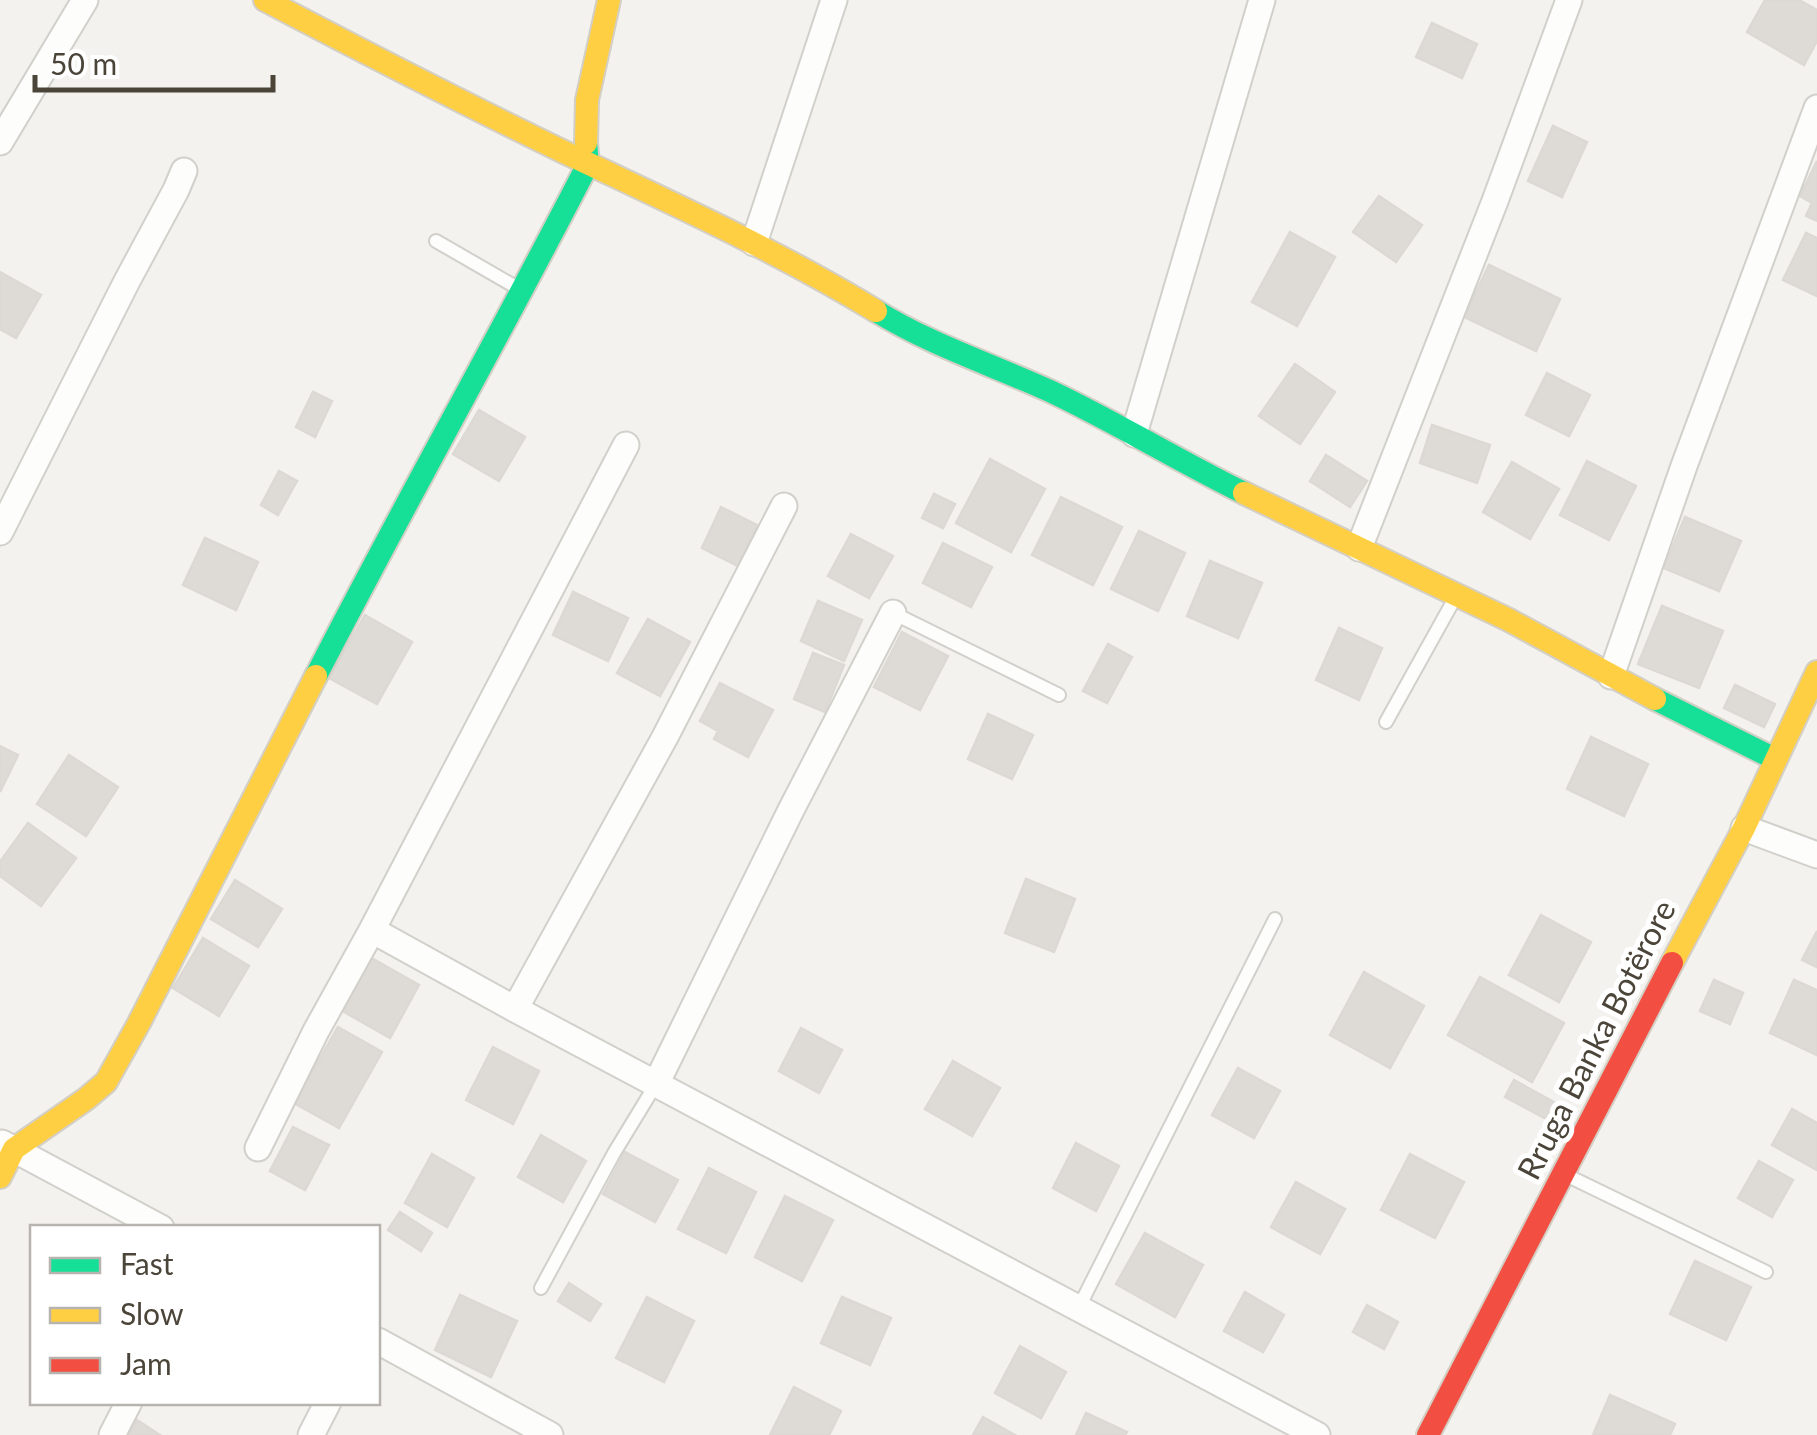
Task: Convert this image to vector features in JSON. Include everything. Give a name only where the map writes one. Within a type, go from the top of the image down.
[{"type":"street","points":[[0,142],[84,0]]},
{"type":"street","points":[[265,0],[432,88],[754,242],[902,326],[1053,393],[1188,466],[1509,620],[1775,758]]},
{"type":"street","points":[[0,1178],[7,1146],[86,1100],[106,1082],[356,598],[523,291],[588,164],[584,131],[587,100],[608,0]]},
{"type":"street","points":[[754,242],[834,0]]},
{"type":"street","points":[[1134,434],[1262,0]]},
{"type":"street","points":[[1359,548],[1570,0]]},
{"type":"street","points":[[1611,676],[1690,448],[1817,108]]},
{"type":"street","points":[[0,532],[184,171]]},
{"type":"street","points":[[258,1148],[626,446]]},
{"type":"street","points":[[516,1009],[665,737],[784,506]]},
{"type":"street","points":[[656,1084],[892,613]]},
{"type":"street","name":"Rruga Banka Botërore","points":[[1428,1435],[1744,828],[1817,672]]},
{"type":"street","points":[[1744,828],[1817,855]]},
{"type":"street","points":[[372,930],[1317,1435]]},
{"type":"street","points":[[7,1146],[155,1225]]},
{"type":"street","points":[[380,1341],[550,1435]]},
{"type":"street","points":[[112,1435],[127,1405]]},
{"type":"street","points":[[311,1435],[326,1405]]},
{"type":"lane","points":[[436,240],[523,291]]},
{"type":"lane","points":[[1386,722],[1457,595]]},
{"type":"lane","points":[[892,613],[1059,695]]},
{"type":"lane","points":[[1078,1309],[1275,919]]},
{"type":"lane","points":[[541,1288],[656,1084]]},
{"type":"lane","points":[[1564,1174],[1766,1272]]},
{"type":"building","points":[[1765,0],[1799,0],[1817,10],[1817,41],[1804,65],[1747,32]]},
{"type":"building","points":[[1432,23],[1477,44],[1462,78],[1416,57]]},
{"type":"building","points":[[1553,126],[1587,142],[1562,197],[1528,181]]},
{"type":"building","points":[[1817,161],[1817,221],[1806,216],[1812,203],[1800,196]]},
{"type":"building","points":[[1379,196],[1422,225],[1396,262],[1353,232]]},
{"type":"building","points":[[1290,232],[1335,257],[1297,326],[1252,302]]},
{"type":"building","points":[[1806,233],[1817,238],[1817,296],[1783,280]]},
{"type":"building","points":[[1489,265],[1560,299],[1536,351],[1464,317]]},
{"type":"building","points":[[0,272],[41,295],[16,338],[0,329]]},
{"type":"building","points":[[1295,364],[1335,392],[1300,444],[1259,416]]},
{"type":"building","points":[[1547,373],[1590,395],[1569,436],[1526,415]]},
{"type":"building","points":[[313,392],[332,401],[315,437],[296,427]]},
{"type":"building","points":[[479,410],[525,437],[499,481],[453,454]]},
{"type":"building","points":[[1432,425],[1490,445],[1477,483],[1420,463]]},
{"type":"building","points":[[1326,455],[1367,481],[1350,507],[1310,481]]},
{"type":"building","points":[[990,459],[1045,489],[1011,552],[956,523]]},
{"type":"building","points":[[1587,461],[1636,486],[1609,540],[1560,515]]},
{"type":"building","points":[[1512,462],[1559,489],[1530,539],[1483,512]]},
{"type":"building","points":[[279,471],[297,481],[278,515],[261,505]]},
{"type":"building","points":[[934,494],[955,504],[943,528],[922,518]]},
{"type":"building","points":[[1061,497],[1122,527],[1093,585],[1032,555]]},
{"type":"building","points":[[721,507],[757,525],[738,566],[702,548]]},
{"type":"building","points":[[1685,517],[1741,541],[1719,591],[1664,568]]},
{"type":"building","points":[[1139,531],[1185,553],[1158,611],[1111,589]]},
{"type":"building","points":[[851,534],[893,556],[869,598],[828,576]]},
{"type":"building","points":[[205,538],[258,562],[236,610],[183,585]]},
{"type":"building","points":[[943,543],[992,567],[971,607],[923,583]]},
{"type":"building","points":[[1210,561],[1262,583],[1238,638],[1187,616]]},
{"type":"building","points":[[573,592],[628,618],[608,661],[553,635]]},
{"type":"building","points":[[818,601],[862,620],[844,661],[801,641]]},
{"type":"building","points":[[1662,606],[1723,631],[1699,688],[1638,664]]},
{"type":"building","points":[[365,615],[412,642],[377,704],[329,678]]},
{"type":"building","points":[[648,619],[690,642],[660,696],[617,673]]},
{"type":"building","points":[[1339,628],[1382,648],[1359,700],[1316,680]]},
{"type":"building","points":[[902,632],[948,656],[920,710],[874,687]]},
{"type":"building","points":[[1108,644],[1132,657],[1107,703],[1083,691]]},
{"type":"building","points":[[813,653],[844,665],[825,712],[794,699]]},
{"type":"building","points":[[720,683],[773,710],[748,757],[714,739],[718,731],[700,721]]},
{"type":"building","points":[[1735,685],[1775,704],[1764,727],[1724,708]]},
{"type":"building","points":[[988,714],[1033,735],[1012,779],[968,759]]},
{"type":"building","points":[[1591,737],[1648,764],[1624,816],[1567,789]]},
{"type":"building","points":[[0,746],[18,755],[0,792]]},
{"type":"building","points":[[69,755],[118,787],[86,836],[37,804]]},
{"type":"building","points":[[28,823],[76,858],[41,906],[0,876],[0,862]]},
{"type":"building","points":[[1026,879],[1075,899],[1054,952],[1005,933]]},
{"type":"building","points":[[235,880],[282,909],[258,947],[211,919]]},
{"type":"building","points":[[1541,915],[1591,942],[1559,1002],[1509,975]]},
{"type":"building","points":[[1817,931],[1817,967],[1802,960]]},
{"type":"building","points":[[203,938],[249,966],[219,1016],[173,988]]},
{"type":"building","points":[[368,956],[419,985],[390,1038],[339,1009]]},
{"type":"building","points":[[1364,972],[1424,1006],[1390,1068],[1330,1035]]},
{"type":"building","points":[[1480,977],[1564,1023],[1532,1082],[1448,1035]]},
{"type":"building","points":[[1714,980],[1743,993],[1730,1024],[1700,1011]]},
{"type":"building","points":[[1794,980],[1817,990],[1817,1055],[1770,1033]]},
{"type":"building","points":[[338,1027],[382,1052],[339,1128],[294,1103]]},
{"type":"building","points":[[801,1028],[842,1050],[819,1093],[779,1071]]},
{"type":"building","points":[[493,1047],[539,1071],[513,1124],[466,1100]]},
{"type":"building","points":[[953,1061],[1000,1088],[972,1136],[925,1109]]},
{"type":"building","points":[[1238,1068],[1280,1091],[1254,1138],[1212,1115]]},
{"type":"building","points":[[1514,1080],[1559,1105],[1550,1121],[1505,1097]]},
{"type":"building","points":[[1792,1109],[1817,1123],[1817,1170],[1772,1145]]},
{"type":"building","points":[[293,1127],[329,1145],[305,1190],[270,1171]]},
{"type":"building","points":[[541,1135],[586,1161],[563,1202],[518,1177]]},
{"type":"building","points":[[1076,1143],[1119,1166],[1096,1211],[1053,1188]]},
{"type":"building","points":[[625,1152],[678,1180],[655,1222],[603,1194]]},
{"type":"building","points":[[432,1154],[474,1178],[447,1227],[405,1203]]},
{"type":"building","points":[[1410,1154],[1464,1182],[1435,1238],[1381,1210]]},
{"type":"building","points":[[1759,1161],[1793,1180],[1772,1217],[1738,1198]]},
{"type":"building","points":[[709,1168],[756,1192],[726,1253],[678,1229]]},
{"type":"building","points":[[1296,1182],[1345,1209],[1320,1254],[1271,1227]]},
{"type":"building","points":[[785,1196],[833,1220],[802,1281],[755,1257]]},
{"type":"building","points":[[400,1212],[432,1233],[421,1251],[388,1230]]},
{"type":"building","points":[[1145,1233],[1203,1265],[1175,1317],[1116,1284]]},
{"type":"building","points":[[1695,1261],[1751,1287],[1726,1340],[1670,1314]]},
{"type":"building","points":[[569,1283],[601,1304],[590,1321],[558,1301]]},
{"type":"building","points":[[1245,1292],[1284,1315],[1263,1352],[1224,1331]]},
{"type":"building","points":[[460,1295],[517,1321],[491,1377],[435,1350]]},
{"type":"building","points":[[647,1297],[694,1321],[664,1382],[616,1358]]},
{"type":"building","points":[[842,1297],[891,1318],[870,1365],[821,1343]]},
{"type":"building","points":[[1367,1305],[1398,1322],[1384,1349],[1353,1332]]},
{"type":"building","points":[[1020,1346],[1066,1372],[1041,1418],[995,1393]]},
{"type":"building","points":[[794,1387],[841,1411],[829,1435],[770,1435]]},
{"type":"building","points":[[1610,1395],[1675,1424],[1670,1435],[1593,1435]]},
{"type":"building","points":[[1086,1413],[1127,1432],[1076,1435]]},
{"type":"building","points":[[983,1417],[1015,1435],[973,1435]]},
{"type":"building","points":[[137,1420],[160,1435],[127,1435]]},
{"type":"traffic: fast","points":[[316,676],[588,164],[586,143]]},
{"type":"traffic: fast","points":[[876,311],[1076,404],[1244,493]]},
{"type":"traffic: fast","points":[[1655,699],[1775,759]]},
{"type":"traffic: slow","points":[[265,0],[489,115],[761,247],[876,311]]},
{"type":"traffic: slow","points":[[586,143],[587,100],[609,0]]},
{"type":"traffic: slow","points":[[1244,493],[1509,620],[1655,699]]},
{"type":"traffic: slow","points":[[1672,963],[1744,828],[1817,672]]},
{"type":"traffic: slow","points":[[0,1177],[14,1149],[106,1082],[316,676]]},
{"type":"traffic: jam","points":[[1428,1435],[1672,963]]}]
